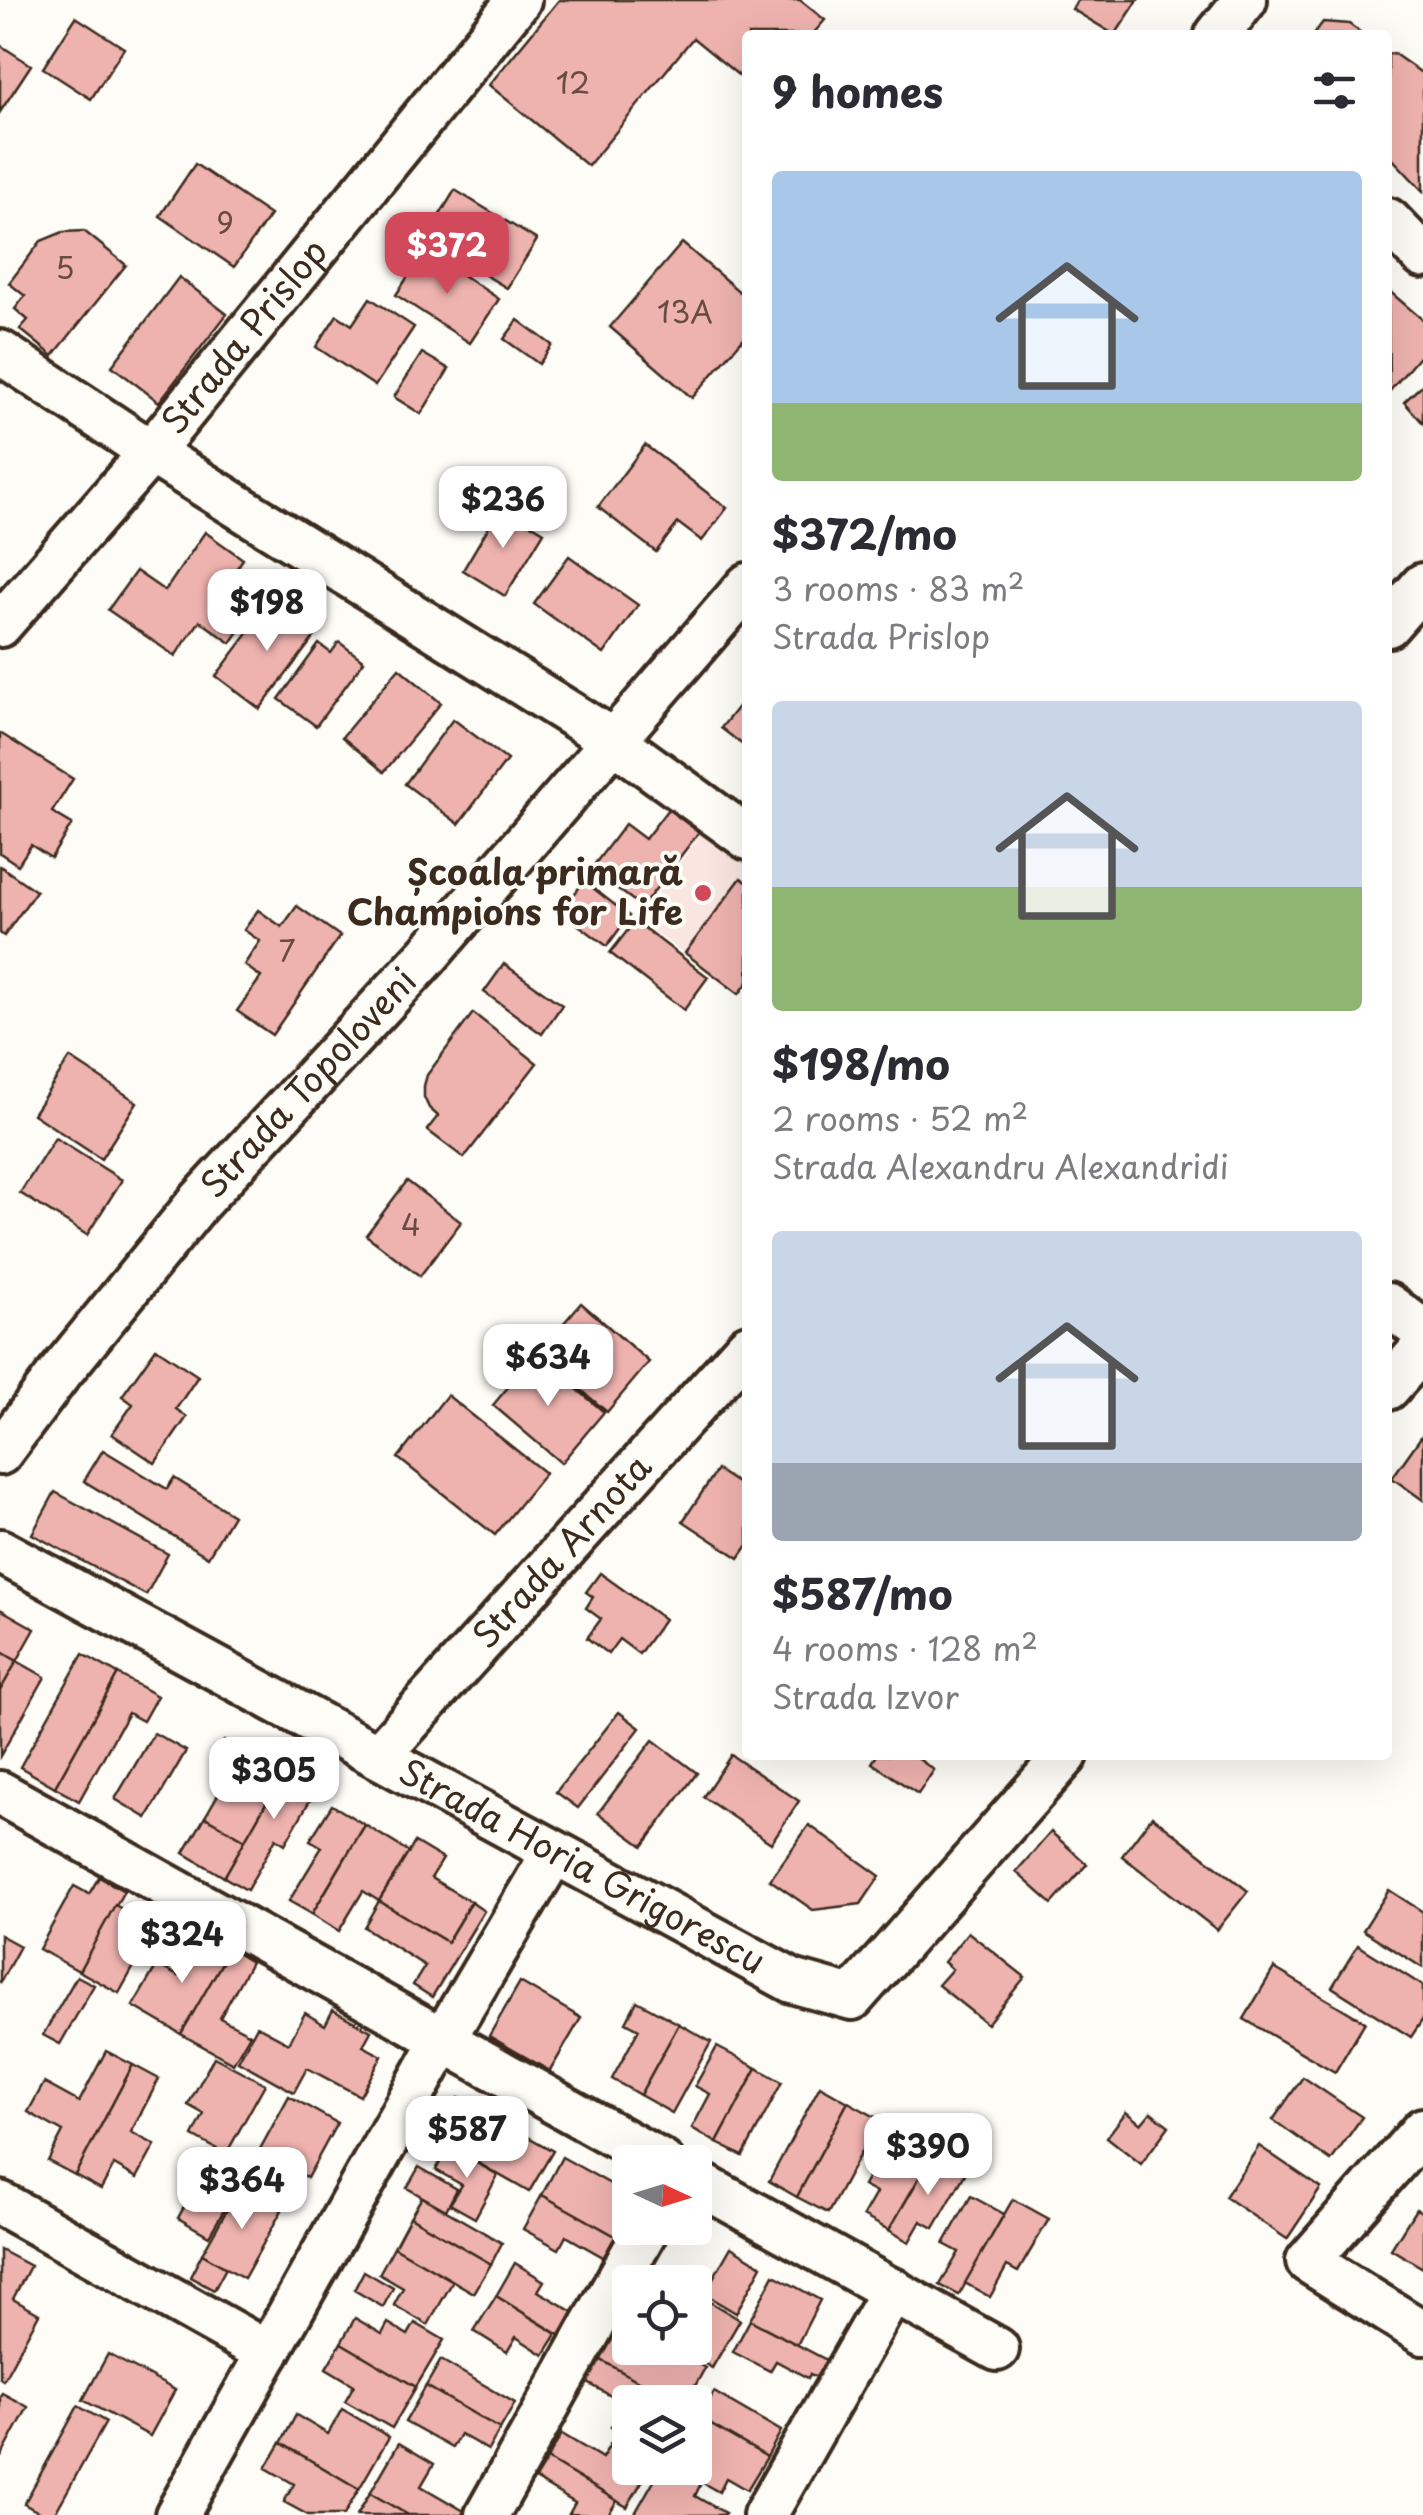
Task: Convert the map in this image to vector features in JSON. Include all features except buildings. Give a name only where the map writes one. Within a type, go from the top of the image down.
[{"type":"street","name":"Strada Prislop","points":[[0,625],[151,452],[519,0]]},
{"type":"street","points":[[1221,30],[1245,0]]},
{"type":"street","points":[[1392,224],[1423,256]]},
{"type":"street","points":[[0,352],[151,452],[614,741],[742,834]]},
{"type":"street","points":[[1392,620],[1423,585]]},
{"type":"street","name":"Strada Topoloveni","points":[[0,1453],[198,1203],[428,955],[742,591]]},
{"type":"street","points":[[1392,1308],[1423,1331]]},
{"type":"street","points":[[1392,1383],[1423,1348]]},
{"type":"street","name":"Strada Arnota","points":[[378,1756],[742,1353]]},
{"type":"street","name":"Strada Horia Grigorescu","points":[[0,1551],[792,1981],[852,1998],[1062,1760]]},
{"type":"street","points":[[0,1794],[631,2145]]},
{"type":"street","points":[[177,2515],[443,2040],[554,1852]]},
{"type":"street","points":[[1423,2130],[1308,2260],[1423,2334]]},
{"type":"street","points":[[712,2190],[997,2348]]},
{"type":"street","points":[[0,2203],[268,2352]]},
{"type":"street","points":[[487,2515],[638,2245]]},
{"type":"street","points":[[765,2515],[892,2290]]},
{"type":"shaded area","name":"Școala primară Champions for Life","points":[[702,832],[742,862],[739,994],[638,920]]},
{"type":"place","name":"Școala primară Champions for Life","points":[[703,893]]}]
